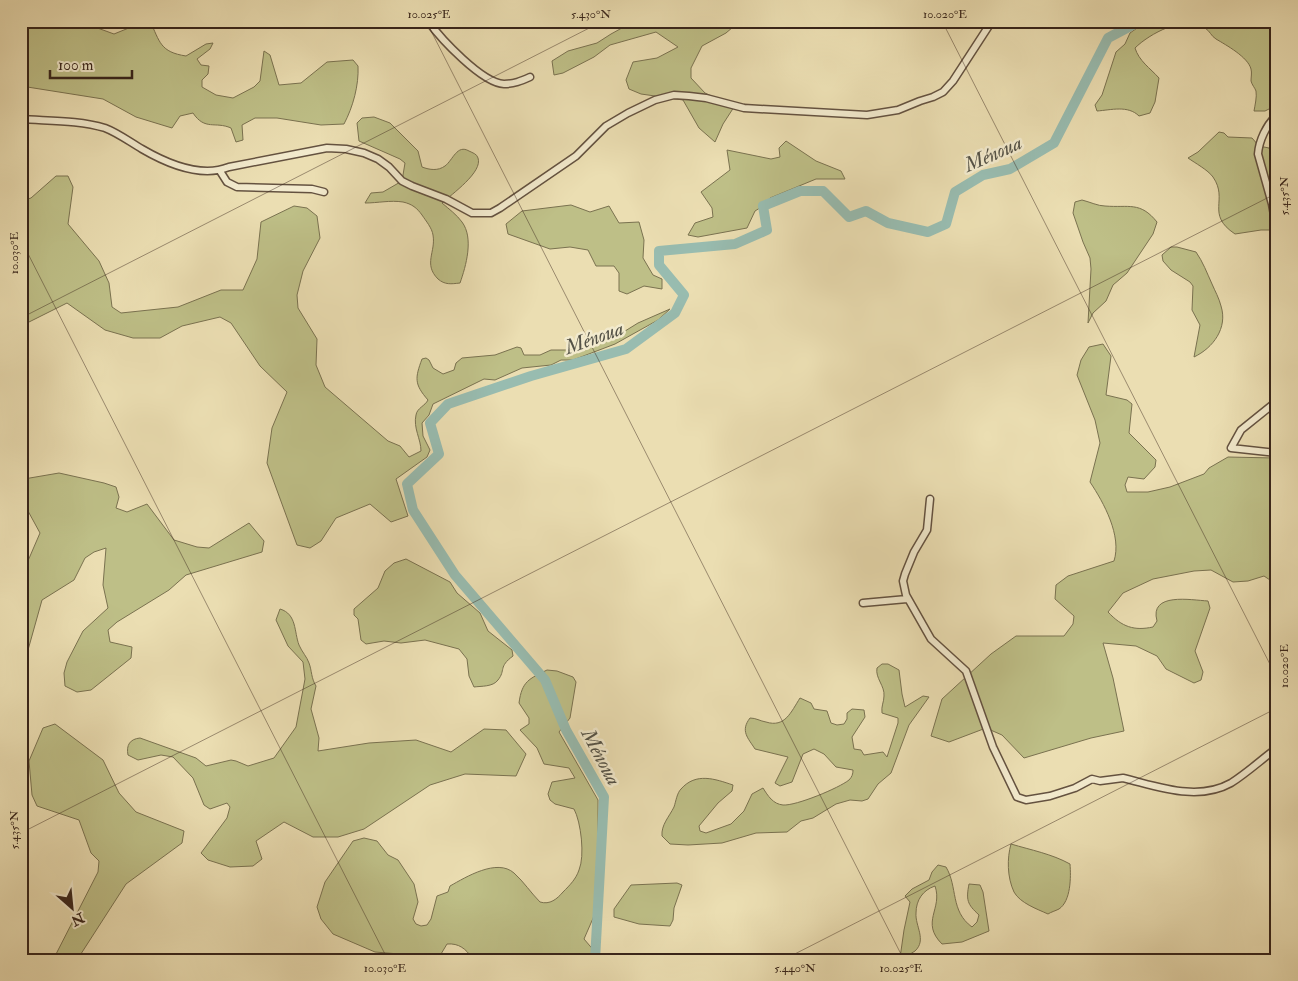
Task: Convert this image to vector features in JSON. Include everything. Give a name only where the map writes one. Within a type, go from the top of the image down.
[{"type":"street","points":[[428,21],[479,74],[486,78],[503,84],[516,83],[530,77]]},
{"type":"street","points":[[21,119],[95,126],[107,129],[156,156],[181,166],[220,171],[229,167],[327,148],[364,152],[389,167],[407,184],[446,198],[472,213],[491,213],[568,161],[606,126],[656,100],[674,95],[706,98],[744,108],[861,115],[898,110],[933,97],[943,92],[953,81],[992,21]]},
{"type":"street","points":[[1277,115],[1265,131],[1258,154],[1272,204],[1277,232]]},
{"type":"street","points":[[220,171],[227,182],[236,187],[312,189],[324,192]]},
{"type":"street","points":[[1277,401],[1241,430],[1231,448],[1277,453]]},
{"type":"street","points":[[930,499],[927,530],[914,552],[903,582],[907,600],[931,639],[966,671],[993,747],[1008,780],[1017,797],[1021,800],[1064,792],[1092,779],[1100,781],[1123,778],[1189,792],[1211,790],[1236,780],[1277,748]]},
{"type":"street","points":[[862,603],[907,600]]},
{"type":"green space","points":[[21,21],[69,21],[69,26],[76,28],[92,26],[114,34],[150,21],[159,40],[166,49],[186,56],[206,44],[213,43],[210,49],[197,59],[201,65],[209,66],[208,74],[202,80],[202,87],[216,95],[233,98],[254,87],[260,81],[264,51],[270,55],[279,85],[301,83],[327,62],[353,60],[358,66],[358,73],[353,103],[344,124],[321,125],[277,118],[255,118],[242,125],[243,140],[236,142],[231,128],[206,124],[197,119],[193,113],[180,116],[172,128],[136,117],[103,99],[21,86]]},
{"type":"green space","points":[[639,21],[740,21],[726,33],[702,46],[691,68],[691,78],[705,93],[734,107],[723,124],[715,142],[699,128],[683,100],[641,94],[629,89],[626,80],[633,62],[657,58],[678,47],[656,32],[610,45],[594,57],[563,73],[554,75],[552,61],[568,51],[597,43],[631,23]]},
{"type":"green space","points":[[1147,21],[1277,21],[1277,105],[1265,111],[1254,111],[1256,91],[1251,81],[1251,70],[1246,60],[1214,38],[1205,28],[1197,24],[1188,23],[1178,24],[1158,32],[1135,48],[1142,61],[1159,78],[1155,102],[1150,113],[1139,116],[1125,109],[1097,111],[1095,105],[1102,95],[1116,52],[1125,44],[1130,33]]},
{"type":"green space","points":[[374,117],[390,123],[418,151],[422,167],[434,170],[440,169],[458,151],[465,149],[477,157],[478,164],[476,170],[442,203],[462,222],[468,236],[468,252],[460,283],[451,284],[443,282],[434,274],[431,268],[432,232],[416,208],[398,201],[365,203],[371,193],[383,192],[402,181],[405,163],[359,141],[357,123],[362,118]]},
{"type":"green space","points":[[1219,132],[1224,133],[1228,137],[1252,138],[1259,146],[1269,148],[1273,158],[1277,159],[1277,230],[1261,230],[1235,234],[1221,220],[1219,193],[1213,177],[1205,169],[1188,158],[1198,152]]},
{"type":"green space","points":[[786,141],[816,161],[841,171],[845,179],[816,179],[770,198],[755,211],[747,228],[698,237],[688,235],[695,223],[713,217],[712,208],[701,192],[730,170],[727,150],[771,159],[780,157],[779,148]]},
{"type":"green space","points":[[56,176],[68,176],[73,187],[68,224],[99,261],[109,283],[112,307],[121,313],[178,307],[221,290],[243,290],[257,259],[261,222],[294,206],[307,208],[317,216],[320,238],[303,271],[297,295],[298,308],[317,339],[316,365],[325,387],[388,441],[400,446],[409,457],[421,451],[415,420],[418,411],[428,400],[420,390],[417,381],[422,359],[426,358],[429,360],[433,368],[443,374],[454,370],[456,363],[462,358],[495,355],[517,347],[521,348],[524,355],[540,355],[551,350],[571,350],[609,341],[638,323],[670,309],[658,320],[615,344],[573,360],[561,360],[551,365],[522,368],[495,380],[484,379],[433,404],[429,415],[422,423],[423,436],[430,450],[427,457],[396,479],[408,516],[391,522],[370,504],[336,518],[321,541],[310,548],[297,545],[267,463],[272,428],[287,392],[260,366],[231,323],[220,317],[182,326],[160,338],[133,338],[105,330],[67,303],[21,326],[21,201],[31,198]]},
{"type":"green space","points":[[1082,200],[1102,206],[1139,208],[1151,215],[1157,222],[1153,234],[1127,273],[1113,285],[1106,301],[1093,313],[1088,323],[1090,258],[1073,213],[1075,202]]},
{"type":"green space","points":[[571,205],[590,212],[609,206],[619,223],[639,222],[644,240],[643,258],[653,275],[662,279],[662,289],[644,286],[627,294],[619,291],[619,273],[614,266],[596,266],[588,250],[570,247],[550,249],[508,234],[506,224],[522,211]]},
{"type":"green space","points":[[1171,247],[1196,252],[1218,297],[1223,314],[1221,329],[1213,343],[1194,357],[1200,325],[1192,310],[1193,286],[1171,270],[1163,261],[1162,255]]},
{"type":"green space","points":[[1103,344],[1111,356],[1106,395],[1127,400],[1132,404],[1129,433],[1156,460],[1155,467],[1144,479],[1128,477],[1125,485],[1127,492],[1148,492],[1170,487],[1204,474],[1209,468],[1228,457],[1274,458],[1277,461],[1277,590],[1270,580],[1264,576],[1248,581],[1233,582],[1211,570],[1194,571],[1153,579],[1123,593],[1108,612],[1118,621],[1134,628],[1153,627],[1157,621],[1156,612],[1159,606],[1165,602],[1182,599],[1208,601],[1210,608],[1195,651],[1203,672],[1201,680],[1194,683],[1166,669],[1157,656],[1136,646],[1103,643],[1113,678],[1124,731],[1091,738],[1024,758],[1002,735],[986,728],[949,742],[931,736],[942,699],[991,654],[1016,636],[1064,636],[1073,624],[1074,616],[1055,599],[1056,585],[1068,576],[1114,561],[1116,541],[1114,531],[1106,510],[1090,482],[1100,443],[1095,420],[1077,375],[1081,360],[1089,347]]},
{"type":"green space","points":[[59,473],[116,487],[119,497],[116,508],[127,512],[147,504],[174,540],[197,547],[209,548],[249,523],[264,541],[262,552],[186,575],[169,590],[117,622],[108,630],[110,642],[132,647],[131,658],[91,690],[77,692],[65,686],[64,673],[67,662],[83,631],[108,608],[103,585],[106,548],[94,552],[85,558],[74,580],[42,600],[21,675],[21,577],[40,533],[28,511],[21,505],[21,478]]},
{"type":"green space","points":[[406,559],[450,582],[457,593],[480,613],[488,631],[512,650],[513,656],[505,663],[496,682],[487,686],[474,687],[469,676],[467,659],[459,649],[425,640],[401,643],[384,641],[366,644],[361,640],[358,619],[354,615],[354,609],[378,588],[385,571],[394,563]]},
{"type":"green space","points":[[280,609],[285,611],[292,619],[299,645],[308,661],[316,686],[311,709],[319,738],[318,751],[369,743],[416,740],[451,752],[484,729],[506,730],[526,754],[516,776],[465,774],[430,785],[364,829],[338,837],[313,837],[284,822],[256,841],[262,859],[253,866],[230,867],[208,860],[201,853],[227,818],[230,807],[227,803],[210,809],[204,805],[193,778],[173,757],[161,755],[138,760],[128,755],[128,745],[131,741],[140,738],[196,758],[206,766],[231,760],[248,766],[274,758],[296,727],[305,679],[303,662],[288,646],[276,620]]},
{"type":"green space","points":[[882,664],[888,664],[899,670],[905,707],[923,696],[929,697],[909,725],[891,773],[878,784],[868,799],[862,801],[850,800],[836,804],[813,818],[801,821],[787,832],[756,833],[722,843],[688,845],[670,844],[662,836],[664,825],[674,807],[678,793],[693,780],[706,778],[733,785],[732,791],[718,803],[699,826],[700,831],[706,833],[731,824],[744,811],[752,794],[763,788],[776,803],[789,805],[817,796],[849,780],[853,770],[836,767],[824,754],[814,749],[803,754],[792,782],[780,786],[775,783],[788,757],[755,749],[748,738],[745,731],[750,718],[773,723],[783,721],[800,698],[811,703],[814,709],[827,711],[831,723],[837,725],[844,724],[847,719],[847,713],[852,709],[864,710],[865,717],[852,737],[854,749],[861,750],[864,755],[883,752],[887,757],[898,718],[882,713],[884,692],[877,675],[877,668]]},
{"type":"green space","points":[[547,670],[557,671],[573,677],[576,682],[570,718],[559,732],[598,800],[598,862],[594,916],[584,939],[596,953],[599,960],[471,960],[472,958],[465,949],[451,944],[447,944],[441,954],[436,957],[375,952],[333,934],[321,919],[317,907],[325,882],[353,841],[364,838],[377,841],[388,855],[398,860],[414,884],[418,902],[413,919],[416,924],[421,926],[427,925],[431,919],[437,896],[448,892],[450,886],[482,870],[499,867],[507,869],[518,876],[540,902],[544,903],[556,899],[572,882],[579,870],[582,856],[579,822],[574,809],[555,804],[550,800],[548,794],[552,782],[575,778],[569,768],[544,764],[537,748],[520,730],[529,724],[529,718],[519,703],[524,685]]},
{"type":"green space","points":[[55,724],[103,760],[119,793],[136,812],[184,831],[182,843],[126,884],[77,960],[53,960],[98,872],[99,861],[91,853],[79,820],[37,806],[32,795],[29,761],[43,728]]},
{"type":"green space","points":[[1011,844],[1049,855],[1070,864],[1068,895],[1059,909],[1048,914],[1029,905],[1014,892],[1008,861]]},
{"type":"green space","points":[[938,865],[946,867],[950,875],[960,914],[972,927],[977,922],[979,915],[968,901],[969,884],[980,885],[983,892],[989,931],[962,942],[942,944],[936,936],[932,922],[937,894],[935,886],[924,893],[917,904],[916,918],[920,938],[918,947],[915,951],[900,958],[910,902],[905,896],[912,889],[929,880],[932,872]]},
{"type":"green space","points":[[677,883],[682,885],[670,926],[639,924],[614,917],[614,909],[631,885]]},
{"type":"waterway","name":"Ménoua","points":[[595,960],[604,797],[566,730],[545,680],[455,575],[413,510],[407,484],[439,454],[430,423],[448,404],[531,376],[626,349],[675,313],[684,295],[659,265],[659,251],[735,244],[767,230],[763,206],[800,191],[823,191],[849,217],[866,211],[888,223],[928,232],[946,224],[955,192],[983,175],[1010,169],[1054,143],[1108,38],[1140,21]]}]
